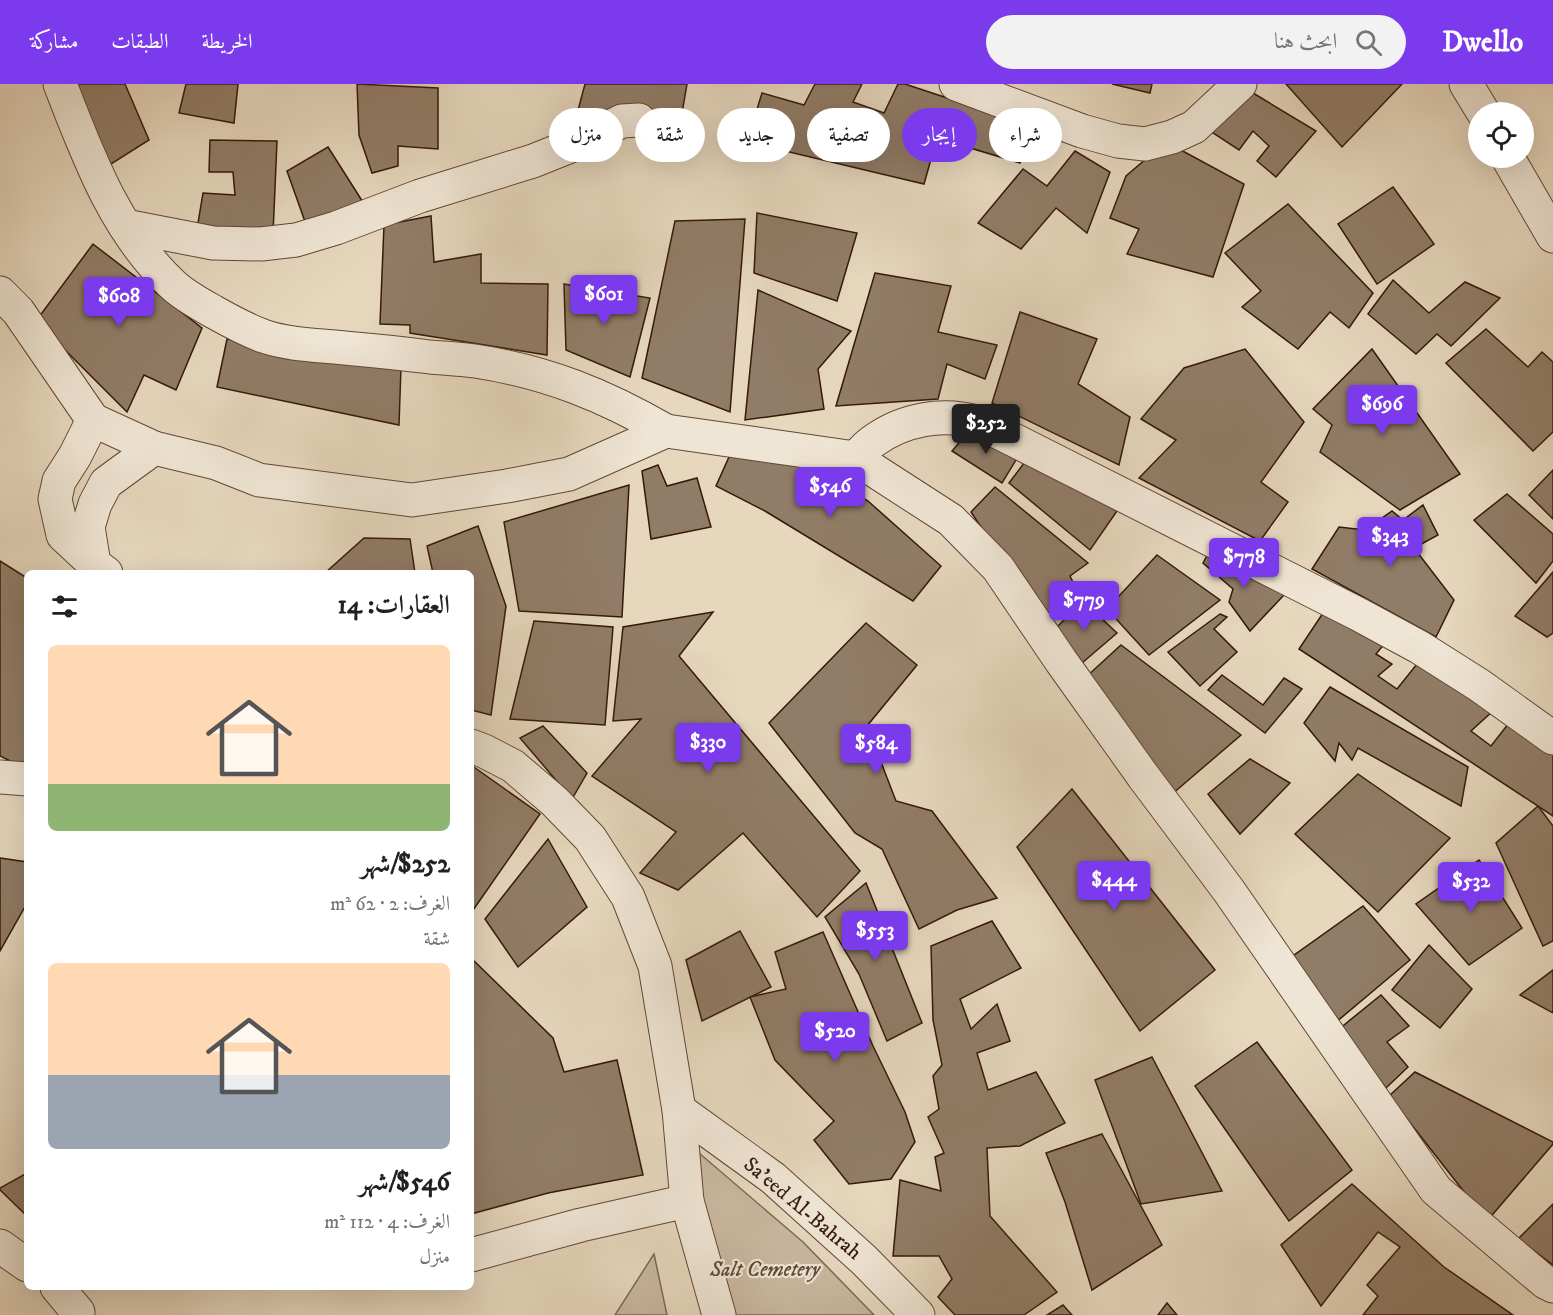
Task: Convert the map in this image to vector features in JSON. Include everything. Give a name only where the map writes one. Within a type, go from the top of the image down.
[{"type":"street","points":[[60,84],[87,153],[125,226],[147,256],[173,285],[198,303],[225,318],[263,336],[294,344],[475,361],[524,371],[561,381],[598,395],[666,431],[855,458],[951,520],[998,568],[1061,661],[1229,891],[1436,1190],[1545,1282],[1553,1286]]},
{"type":"street","points":[[956,84],[1082,131],[1118,141],[1145,144],[1172,137],[1194,127],[1240,84]]},
{"type":"street","points":[[1466,84],[1477,102]]},
{"type":"street","points":[[125,226],[213,243],[261,244],[296,240],[336,228],[420,196],[533,160],[578,143],[622,121],[635,120]]},
{"type":"street","points":[[1514,168],[1553,236]]},
{"type":"street","points":[[0,293],[18,311],[93,420],[154,448],[216,463],[259,480],[412,500],[569,474],[666,431]]},
{"type":"street","points":[[855,458],[872,442],[891,430],[912,422],[935,418],[957,418],[980,423],[1359,614],[1419,647],[1479,685],[1553,738]]},
{"type":"street","points":[[93,420],[75,456],[59,480],[55,499],[63,535],[100,568]]},
{"type":"street","points":[[100,568],[88,527],[95,504],[106,483],[154,448]]},
{"type":"street","points":[[474,747],[513,766],[554,801],[590,838],[628,897],[655,966],[679,1110],[687,1201],[719,1315]]},
{"type":"street","points":[[0,777],[24,779]]},
{"type":"street","name":"Sa'eed Al-Bahrah","points":[[679,1110],[773,1178],[864,1260],[918,1315]]},
{"type":"street","points":[[474,1254],[581,1225],[687,1201]]},
{"type":"street","points":[[0,1246],[24,1263]]},
{"type":"street","points":[[60,1290],[78,1315]]},
{"type":"green space","name":"Salt Cemetery","points":[[678,1135],[803,1242],[874,1315],[731,1315]]},
{"type":"green space","points":[[654,1254],[667,1315],[615,1315]]},
{"type":"building","points":[[79,84],[125,84],[149,140],[108,166],[77,86]]},
{"type":"building","points":[[186,84],[238,84],[234,123],[179,113]]},
{"type":"building","points":[[357,84],[438,88],[438,149],[398,146],[398,166],[372,173],[359,135]]},
{"type":"building","points":[[585,84],[687,84],[683,108],[635,108],[635,113],[623,114],[623,108],[579,108]]},
{"type":"building","points":[[815,84],[862,84],[853,102],[870,108],[807,108],[807,156],[795,153],[795,108],[757,108],[762,93],[804,105]]},
{"type":"building","points":[[898,84],[905,84],[989,112],[989,154],[977,150],[977,108],[902,108],[902,162],[930,162],[924,184],[831,162],[890,162],[890,108],[886,108]]},
{"type":"building","points":[[1112,84],[1152,84],[1150,93]]},
{"type":"building","points":[[1286,84],[1402,84],[1342,147]]},
{"type":"building","points":[[1253,93],[1316,131],[1276,177],[1257,161],[1269,146],[1253,131],[1239,150],[1210,131]]},
{"type":"building","points":[[210,140],[277,141],[273,234],[197,229],[203,193],[235,195],[233,172],[209,172]]},
{"type":"building","points":[[1166,142],[1244,184],[1213,277],[1127,254],[1139,229],[1110,218],[1126,176]]},
{"type":"building","points":[[328,147],[366,207],[308,230],[287,171]]},
{"type":"building","points":[[1075,151],[1110,172],[1087,233],[1056,208],[1021,249],[978,223],[1023,169],[1047,186]]},
{"type":"building","points":[[1393,187],[1434,244],[1377,284],[1338,224]]},
{"type":"building","points":[[1288,204],[1373,293],[1349,328],[1330,312],[1298,349],[1242,307],[1261,291],[1225,253]]},
{"type":"building","points":[[757,213],[857,233],[837,301],[754,273]]},
{"type":"building","points":[[431,216],[434,262],[481,254],[481,283],[548,284],[547,355],[410,333],[410,325],[380,324],[384,225]]},
{"type":"building","points":[[745,219],[730,412],[642,378],[675,221]]},
{"type":"building","points":[[93,244],[202,328],[176,390],[144,375],[127,412],[36,321]]},
{"type":"building","points":[[875,273],[951,286],[938,332],[997,345],[985,379],[947,364],[938,399],[836,406]]},
{"type":"building","points":[[1393,280],[1429,313],[1465,282],[1500,298],[1451,346],[1437,334],[1416,354],[1368,314]]},
{"type":"building","points":[[564,284],[650,298],[630,377],[566,350]]},
{"type":"building","points":[[758,290],[851,331],[818,369],[824,409],[745,420]]},
{"type":"building","points":[[1020,312],[1097,339],[1078,384],[1130,417],[1119,465],[992,403]]},
{"type":"building","points":[[1486,329],[1528,367],[1542,352],[1553,362],[1553,432],[1533,451],[1446,363]]},
{"type":"building","points":[[227,339],[401,367],[399,425],[217,387]]},
{"type":"building","points":[[1245,349],[1304,422],[1261,482],[1288,502],[1260,541],[1139,478],[1176,440],[1141,419],[1184,368]]},
{"type":"building","points":[[1372,349],[1460,474],[1400,510],[1320,452],[1332,425],[1313,409]]},
{"type":"building","points":[[970,430],[1019,455],[1002,483],[952,451]]},
{"type":"building","points":[[733,448],[812,465],[868,501],[941,566],[913,601],[765,511],[716,486]]},
{"type":"building","points":[[1028,458],[1117,511],[1090,550],[1009,483]]},
{"type":"building","points":[[658,465],[667,486],[697,478],[711,527],[651,539],[642,471]]},
{"type":"building","points":[[1553,470],[1553,519],[1529,495]]},
{"type":"building","points":[[629,485],[622,617],[519,611],[504,522]]},
{"type":"building","points":[[995,487],[1088,563],[1070,576],[1079,595],[1045,624],[971,512]]},
{"type":"building","points":[[1507,494],[1553,534],[1553,561],[1536,583],[1474,520]]},
{"type":"building","points":[[1423,505],[1438,535],[1414,548],[1454,600],[1436,637],[1312,569],[1339,527],[1365,530],[1392,511],[1403,520]]},
{"type":"building","points":[[478,526],[506,606],[491,715],[474,711],[474,570],[432,570],[427,546]]},
{"type":"building","points":[[364,538],[410,539],[415,570],[328,570]]},
{"type":"building","points":[[1211,548],[1284,595],[1250,631],[1229,602],[1233,589],[1203,563]]},
{"type":"building","points":[[1157,555],[1220,600],[1149,655],[1107,609]]},
{"type":"building","points":[[0,561],[24,576],[24,768],[0,756]]},
{"type":"building","points":[[1553,572],[1553,633],[1547,637],[1515,616]]},
{"type":"building","points":[[1083,601],[1117,633],[1082,663],[1053,631]]},
{"type":"building","points":[[1327,607],[1390,637],[1376,654],[1392,664],[1378,676],[1397,689],[1421,659],[1494,710],[1471,731],[1491,746],[1512,719],[1553,751],[1553,816],[1299,649]]},
{"type":"building","points":[[713,612],[679,656],[860,871],[817,917],[743,833],[678,890],[640,873],[676,832],[592,776],[641,719],[613,721],[623,627]]},
{"type":"building","points":[[1220,614],[1227,617],[1214,629],[1237,652],[1200,686],[1168,652]]},
{"type":"building","points":[[534,621],[613,627],[605,725],[510,719]]},
{"type":"building","points":[[866,623],[917,665],[867,726],[896,801],[932,811],[997,898],[957,910],[919,929],[882,849],[855,833],[769,723]]},
{"type":"building","points":[[1121,645],[1241,735],[1171,795],[1086,677]]},
{"type":"building","points":[[1222,675],[1263,705],[1284,678],[1302,689],[1265,733],[1208,690]]},
{"type":"building","points":[[1330,687],[1468,767],[1461,806],[1358,748],[1352,760],[1339,743],[1335,761],[1304,723]]},
{"type":"building","points":[[543,726],[587,773],[572,799],[520,738]]},
{"type":"building","points":[[1250,759],[1290,783],[1240,834],[1208,794]]},
{"type":"building","points":[[474,767],[540,814],[474,909]]},
{"type":"building","points":[[1358,774],[1450,838],[1378,912],[1295,834]]},
{"type":"building","points":[[1072,789],[1215,970],[1140,1031],[1017,847]]},
{"type":"building","points":[[1538,806],[1553,826],[1553,941],[1543,946],[1496,843]]},
{"type":"building","points":[[548,839],[587,907],[518,967],[485,919]]},
{"type":"building","points":[[0,858],[24,862],[24,908],[0,951]]},
{"type":"building","points":[[1479,860],[1522,928],[1469,965],[1416,904]]},
{"type":"building","points":[[866,883],[922,1023],[887,1041],[859,974],[825,917]]},
{"type":"building","points":[[1363,906],[1410,960],[1335,1023],[1290,958]]},
{"type":"building","points":[[992,921],[1021,968],[960,999],[971,1029],[997,1004],[1010,1041],[977,1053],[988,1090],[1036,1072],[1065,1123],[1020,1146],[987,1148],[990,1216],[1057,1292],[1024,1315],[955,1315],[938,1297],[952,1279],[939,1256],[893,1256],[900,1180],[941,1191],[935,1157],[944,1153],[928,1117],[939,1109],[933,1076],[942,1065],[933,1020],[931,946]]},
{"type":"building","points":[[740,931],[771,987],[702,1021],[686,960]]},
{"type":"building","points":[[823,932],[905,1112],[915,1142],[891,1179],[849,1184],[814,1140],[834,1121],[775,1060],[750,997],[786,989],[775,952]]},
{"type":"building","points":[[1429,945],[1472,989],[1440,1028],[1392,990]]},
{"type":"building","points":[[474,961],[553,1038],[564,1072],[617,1060],[643,1175],[548,1193],[474,1213]]},
{"type":"building","points":[[1553,970],[1553,1013],[1520,995]]},
{"type":"building","points":[[1381,995],[1409,1026],[1387,1042],[1408,1067],[1386,1088],[1339,1029]]},
{"type":"building","points":[[1257,1042],[1352,1170],[1289,1221],[1195,1086]]},
{"type":"building","points":[[1152,1057],[1222,1191],[1141,1204],[1095,1080]]},
{"type":"building","points":[[1415,1072],[1553,1142],[1487,1221],[1389,1096]]},
{"type":"building","points":[[1102,1134],[1162,1245],[1092,1290],[1065,1202],[1046,1153]]},
{"type":"building","points":[[24,1175],[24,1213],[0,1190]]},
{"type":"building","points":[[1352,1184],[1444,1267],[1513,1315],[1363,1315],[1378,1296],[1367,1285],[1400,1247],[1378,1232],[1321,1306],[1281,1245]]},
{"type":"building","points":[[1553,1204],[1553,1265],[1518,1239]]},
{"type":"building","points":[[1167,1303],[1177,1315],[1158,1315]]},
{"type":"building","points":[[1063,1305],[1072,1315],[1047,1315]]}]
